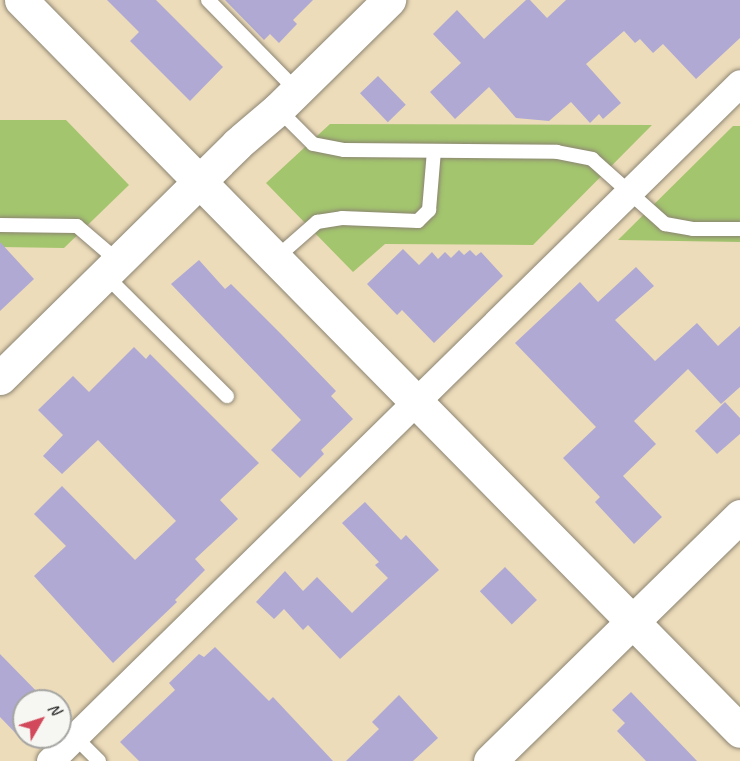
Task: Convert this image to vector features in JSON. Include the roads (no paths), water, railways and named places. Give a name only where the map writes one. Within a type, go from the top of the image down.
[{"type":"street","points":[[21,0],[740,731]]},
{"type":"street","points":[[0,378],[200,180],[287,100],[389,0]]},
{"type":"street","points":[[50,761],[740,83]]},
{"type":"street","points":[[490,761],[740,516]]},
{"type":"lane","points":[[208,0],[287,100],[313,144],[344,150],[557,152],[592,159],[665,224],[693,229],[740,229]]},
{"type":"lane","points":[[276,258],[317,222],[342,218],[418,221],[429,210],[434,151]]},
{"type":"lane","points":[[0,225],[77,226],[111,268],[227,396]]},
{"type":"lane","points":[[75,737],[99,761]]}]
